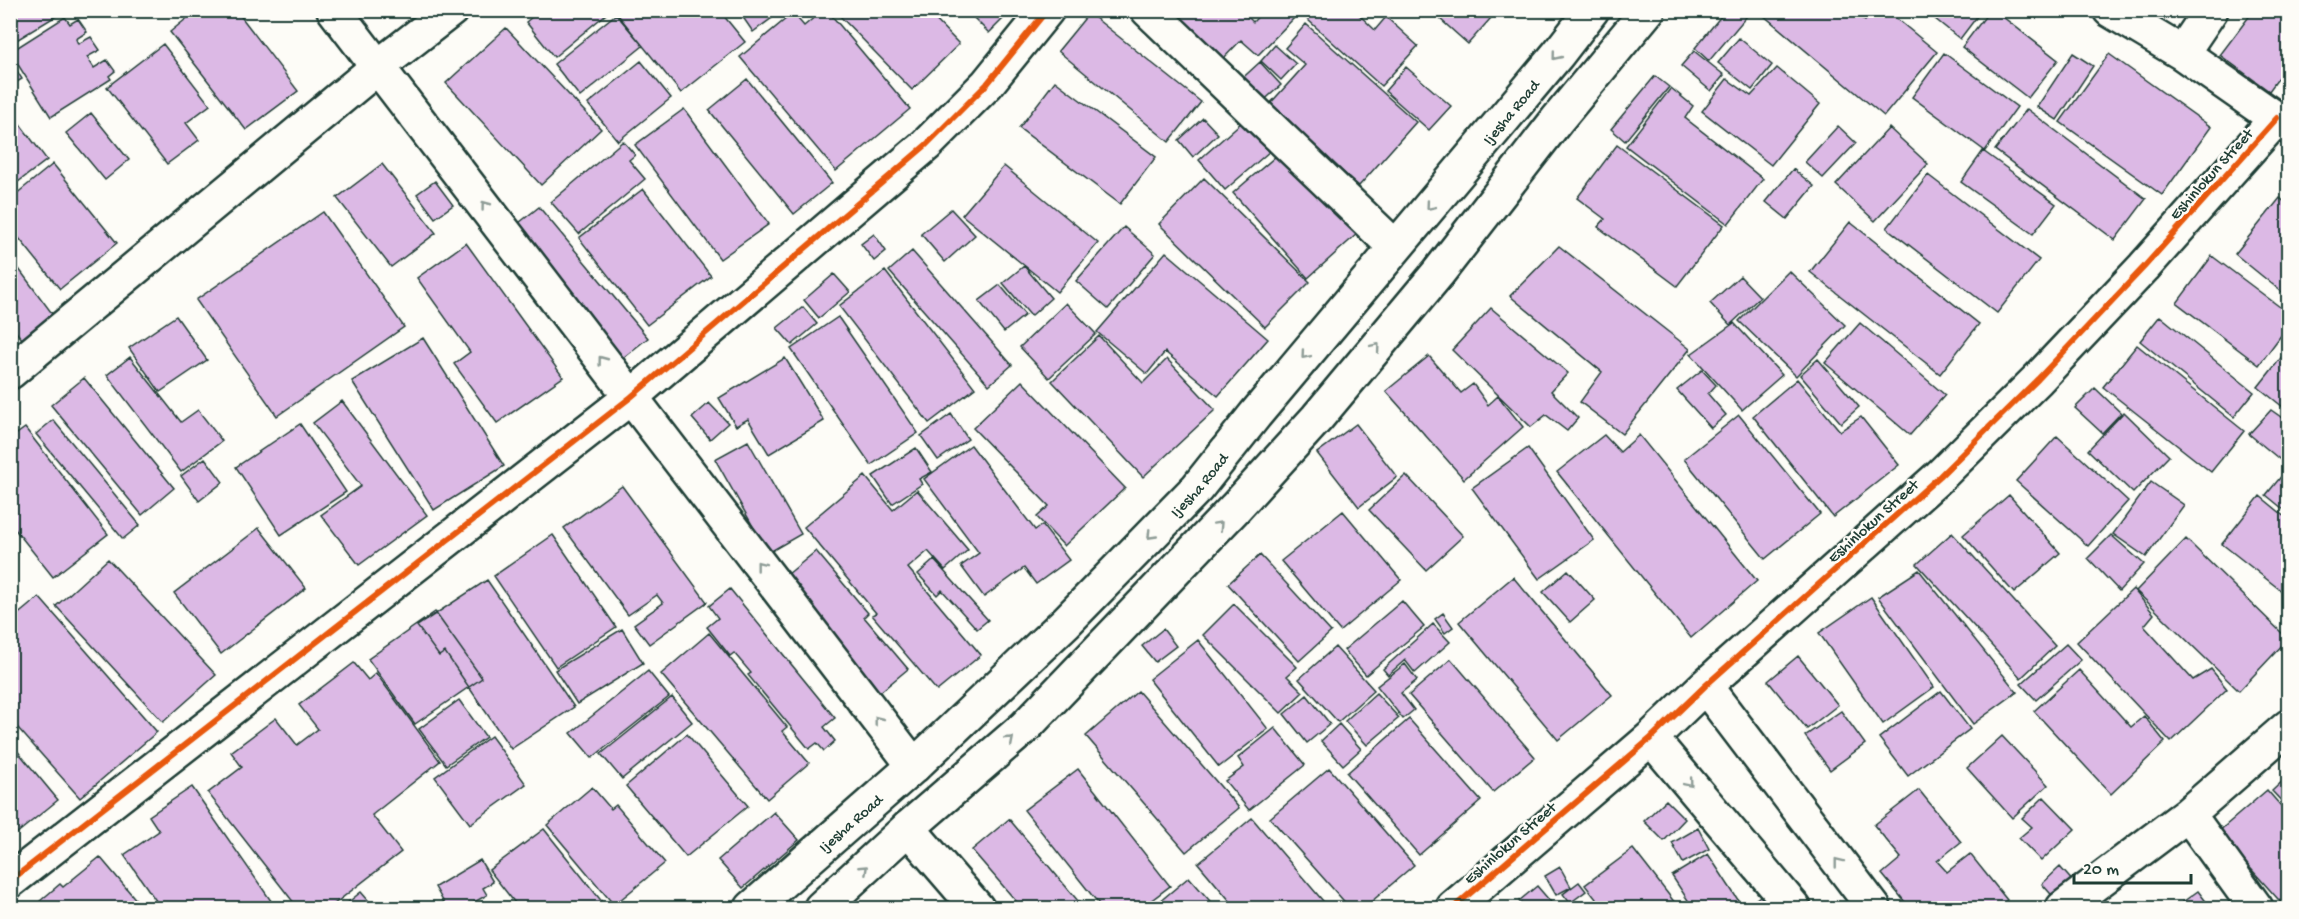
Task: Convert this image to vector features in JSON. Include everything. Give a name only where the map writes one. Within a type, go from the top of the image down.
[{"type":"street","points":[[334,10],[914,766]]},
{"type":"street","points":[[10,372],[379,66],[451,10]]},
{"type":"street","points":[[10,881],[631,398],[926,145],[987,84],[1047,10]]},
{"type":"street","points":[[1148,10],[1395,247]]},
{"type":"street","name":"Ijesha Road","points":[[752,909],[914,766],[1066,622],[1197,488],[1592,10]]},
{"type":"street","points":[[821,909],[908,828],[1025,727],[1147,602],[1310,426],[1439,273],[1557,120],[1648,10]]},
{"type":"street","points":[[2110,10],[2182,53],[2283,123]]},
{"type":"street","points":[[2182,53],[2211,10]]},
{"type":"street","name":"Eshinlokun Street","points":[[1453,909],[1651,738],[1940,476],[2283,123]]},
{"type":"street","points":[[1706,686],[1874,909]]},
{"type":"street","points":[[2063,909],[2188,814],[2289,727]]},
{"type":"street","points":[[1651,738],[1794,909]]},
{"type":"street","points":[[2188,814],[2256,909]]},
{"type":"street","points":[[908,828],[977,909]]},
{"type":"building","points":[[10,10],[66,10],[15,41],[10,33]]},
{"type":"building","points":[[197,10],[236,10],[298,91],[246,130],[170,32]]},
{"type":"building","points":[[540,10],[611,10],[554,57],[526,22]]},
{"type":"building","points":[[614,10],[719,10],[745,42],[681,93]]},
{"type":"building","points":[[738,10],[783,10],[753,32]]},
{"type":"building","points":[[823,10],[827,10],[910,109],[836,171],[740,57],[793,13],[804,26]]},
{"type":"building","points":[[834,10],[926,10],[959,44],[912,90]]},
{"type":"building","points":[[966,10],[1012,10],[989,33]]},
{"type":"building","points":[[1170,10],[1241,10],[1253,22],[1264,10],[1288,10],[1295,17],[1258,55],[1241,40],[1222,60]]},
{"type":"building","points":[[1297,10],[1354,10],[1375,30],[1386,17],[1418,46],[1381,86]]},
{"type":"building","points":[[1430,10],[1498,10],[1468,44]]},
{"type":"building","points":[[1726,10],[1752,10],[1709,61],[1695,48]]},
{"type":"building","points":[[1757,10],[1852,10],[1865,21],[1875,10],[1886,10],[1937,52],[1884,116]]},
{"type":"building","points":[[1924,10],[1982,10],[1960,39]]},
{"type":"building","points":[[1990,10],[1994,10],[2058,60],[2028,98],[1962,47]]},
{"type":"building","points":[[2254,10],[2288,10],[2288,65],[2269,91],[2220,55]]},
{"type":"building","points":[[1089,13],[1201,102],[1169,142],[1058,51]]},
{"type":"building","points":[[616,14],[643,46],[580,97],[554,64]]},
{"type":"building","points":[[65,17],[70,24],[78,19],[87,32],[76,39],[78,44],[91,37],[100,50],[87,57],[94,68],[107,60],[115,71],[109,76],[111,79],[51,117],[10,52]]},
{"type":"building","points":[[1306,24],[1416,122],[1359,186],[1268,106],[1305,65],[1285,48]]},
{"type":"building","points":[[506,28],[601,129],[541,185],[446,83]]},
{"type":"building","points":[[1739,38],[1772,65],[1752,90],[1718,63]]},
{"type":"building","points":[[163,44],[210,105],[186,123],[199,140],[167,164],[107,87]]},
{"type":"building","points":[[1275,45],[1296,64],[1281,80],[1261,61]]},
{"type":"building","points":[[1694,51],[1724,75],[1711,91],[1681,66]]},
{"type":"building","points":[[1944,53],[2017,107],[1985,151],[1912,97]]},
{"type":"building","points":[[2073,53],[2093,66],[2057,120],[2037,107]]},
{"type":"building","points":[[2109,54],[2211,127],[2162,195],[2060,122]]},
{"type":"building","points":[[10,60],[22,79],[10,86]]},
{"type":"building","points":[[641,61],[671,98],[618,141],[588,104]]},
{"type":"building","points":[[1260,62],[1281,85],[1258,106],[1236,84]]},
{"type":"building","points":[[1406,67],[1451,106],[1429,130],[1385,91]]},
{"type":"building","points":[[1777,68],[1820,104],[1771,165],[1702,111],[1727,79],[1751,96]]},
{"type":"building","points":[[1655,76],[1669,87],[1625,141],[1611,129]]},
{"type":"building","points":[[747,79],[832,183],[794,214],[709,110]]},
{"type":"building","points":[[1055,81],[1156,157],[1120,204],[1019,128]]},
{"type":"building","points":[[1671,88],[1693,106],[1685,118],[1763,179],[1728,224],[1626,146]]},
{"type":"building","points":[[684,109],[769,224],[720,259],[635,145]]},
{"type":"building","points":[[2027,109],[2146,199],[2115,240],[1995,150]]},
{"type":"building","points":[[91,113],[129,160],[105,180],[66,133]]},
{"type":"building","points":[[1203,118],[1218,134],[1193,157],[1179,140]]},
{"type":"building","points":[[1243,121],[1270,151],[1225,190],[1199,160]]},
{"type":"building","points":[[20,124],[47,160],[10,188],[10,131]]},
{"type":"building","points":[[1838,126],[1856,143],[1823,178],[1805,162]]},
{"type":"building","points":[[1889,128],[1928,164],[1875,221],[1836,185]]},
{"type":"building","points":[[623,141],[635,155],[629,160],[645,179],[579,234],[551,202]]},
{"type":"building","points":[[1617,145],[1724,225],[1677,286],[1598,227],[1605,219],[1577,198]]},
{"type":"building","points":[[1283,150],[1357,234],[1308,278],[1233,193]]},
{"type":"building","points":[[1983,151],[2056,204],[2033,234],[1961,182]]},
{"type":"building","points":[[53,164],[117,243],[60,289],[10,227],[10,199]]},
{"type":"building","points":[[382,164],[436,233],[391,267],[337,198]]},
{"type":"building","points":[[1004,166],[1098,243],[1057,292],[962,215]]},
{"type":"building","points":[[1793,169],[1814,186],[1787,219],[1766,202]]},
{"type":"building","points":[[1928,175],[2039,260],[1997,313],[1887,228]]},
{"type":"building","points":[[1204,178],[1310,282],[1265,327],[1159,224]]},
{"type":"building","points":[[435,181],[453,205],[435,218],[417,194]]},
{"type":"building","points":[[643,189],[711,276],[647,325],[579,238]]},
{"type":"building","points":[[2280,198],[2288,205],[2288,297],[2235,254]]},
{"type":"building","points":[[539,207],[648,338],[619,361],[510,230]]},
{"type":"building","points":[[951,209],[975,235],[945,262],[921,234]]},
{"type":"building","points":[[323,212],[404,327],[277,416],[196,300]]},
{"type":"building","points":[[1850,222],[1979,324],[1940,374],[1810,272]]},
{"type":"building","points":[[1124,227],[1155,254],[1108,309],[1076,281]]},
{"type":"building","points":[[874,234],[886,251],[874,261],[861,244]]},
{"type":"building","points":[[466,243],[563,377],[497,423],[454,364],[470,352],[417,278]]},
{"type":"building","points":[[1559,246],[1690,349],[1622,434],[1580,402],[1602,372],[1510,296]]},
{"type":"building","points":[[912,251],[1012,365],[989,385],[889,271]]},
{"type":"building","points":[[1166,252],[1268,339],[1218,396],[1165,352],[1147,374],[1097,332]]},
{"type":"building","points":[[2212,256],[2288,313],[2288,326],[2259,365],[2177,303]]},
{"type":"building","points":[[16,265],[54,316],[22,339],[10,325],[10,269]]},
{"type":"building","points":[[1024,266],[1051,298],[1031,316],[1003,283]]},
{"type":"building","points":[[885,271],[975,388],[929,423],[839,306]]},
{"type":"building","points":[[1789,271],[1845,325],[1796,376],[1739,321]]},
{"type":"building","points":[[834,274],[850,292],[819,318],[804,300]]},
{"type":"building","points":[[1740,276],[1760,297],[1730,325],[1710,303]]},
{"type":"building","points":[[1000,285],[1025,315],[1004,332],[979,301]]},
{"type":"building","points":[[1066,303],[1096,334],[1049,378],[1020,347]]},
{"type":"building","points":[[803,307],[817,324],[792,345],[777,328]]},
{"type":"building","points":[[1491,308],[1568,373],[1551,391],[1578,418],[1567,431],[1546,415],[1531,427],[1452,350]]},
{"type":"building","points":[[176,316],[207,360],[160,392],[129,348]]},
{"type":"building","points":[[2160,316],[2254,392],[2234,417],[2140,341]]},
{"type":"building","points":[[838,317],[918,433],[871,465],[791,349]]},
{"type":"building","points":[[1734,323],[1782,375],[1742,410],[1691,354]]},
{"type":"building","points":[[1860,323],[1945,395],[1910,435],[1825,363]]},
{"type":"building","points":[[1099,336],[1143,383],[1167,359],[1215,410],[1143,477],[1052,381]]},
{"type":"building","points":[[423,338],[504,466],[434,510],[352,381]]},
{"type":"building","points":[[2137,345],[2244,431],[2211,472],[2103,387]]},
{"type":"building","points":[[2288,349],[2288,411],[2258,387]]},
{"type":"building","points":[[1429,356],[1461,393],[1473,384],[1488,405],[1498,396],[1523,427],[1464,479],[1386,391]]},
{"type":"building","points":[[130,357],[181,422],[198,410],[222,441],[181,472],[107,375]]},
{"type":"building","points":[[785,358],[824,421],[769,454],[748,419],[736,426],[719,398]]},
{"type":"building","points":[[1818,359],[1859,407],[1841,423],[1800,375]]},
{"type":"building","points":[[1702,370],[1716,385],[1708,394],[1726,415],[1711,428],[1677,390]]},
{"type":"building","points":[[84,378],[174,488],[142,515],[51,405]]},
{"type":"building","points":[[1797,379],[1840,431],[1861,417],[1899,465],[1833,517],[1753,416]]},
{"type":"building","points":[[1022,381],[1125,488],[1064,546],[1037,517],[1049,506],[973,428]]},
{"type":"building","points":[[2095,388],[2121,413],[2102,433],[2075,408]]},
{"type":"building","points":[[342,401],[427,515],[359,565],[321,515],[361,486],[313,423]]},
{"type":"building","points":[[709,403],[728,423],[710,439],[692,418]]},
{"type":"building","points":[[2271,410],[2288,422],[2288,457],[2284,463],[2249,434]]},
{"type":"building","points":[[2124,412],[2169,456],[2133,493],[2088,450]]},
{"type":"building","points":[[951,414],[968,439],[938,460],[921,436]]},
{"type":"building","points":[[1739,415],[1820,514],[1765,559],[1684,459]]},
{"type":"building","points":[[53,420],[140,525],[123,539],[36,434]]},
{"type":"building","points":[[300,424],[346,492],[281,535],[236,467]]},
{"type":"building","points":[[1356,424],[1397,477],[1359,507],[1317,453]]},
{"type":"building","points":[[25,428],[108,534],[53,577],[10,523],[10,439]]},
{"type":"building","points":[[1604,435],[1620,452],[1639,435],[1757,581],[1691,638],[1557,472]]},
{"type":"building","points":[[2057,436],[2128,501],[2088,546],[2016,481]]},
{"type":"building","points":[[748,441],[801,534],[768,553],[715,459]]},
{"type":"building","points":[[971,445],[1035,530],[1042,525],[1069,560],[1036,584],[1024,568],[984,597],[961,566],[979,553],[924,479]]},
{"type":"building","points":[[916,448],[932,472],[919,479],[922,484],[892,504],[873,476]]},
{"type":"building","points":[[1528,448],[1594,540],[1539,579],[1472,488]]},
{"type":"building","points":[[205,458],[223,482],[199,501],[181,476]]},
{"type":"building","points":[[2288,468],[2288,513],[2266,495]]},
{"type":"building","points":[[1406,475],[1463,536],[1426,570],[1369,510]]},
{"type":"building","points":[[865,476],[893,510],[917,490],[968,550],[945,570],[928,551],[908,568],[981,655],[937,691],[872,615],[876,613],[804,527]]},
{"type":"building","points":[[2151,482],[2184,505],[2146,557],[2113,534]]},
{"type":"building","points":[[622,486],[707,602],[649,644],[634,624],[663,603],[657,595],[628,615],[564,528]]},
{"type":"building","points":[[2009,495],[2060,553],[2014,593],[1963,535]]},
{"type":"building","points":[[2260,496],[2288,519],[2288,596],[2222,544]]},
{"type":"building","points":[[1343,511],[1401,580],[1340,631],[1281,561]]},
{"type":"building","points":[[259,528],[306,588],[221,654],[174,593]]},
{"type":"building","points":[[1952,533],[2055,646],[2021,678],[1917,564]]},
{"type":"building","points":[[553,535],[616,627],[556,667],[494,576]]},
{"type":"building","points":[[2111,535],[2144,564],[2119,591],[2088,558]]},
{"type":"building","points":[[2186,539],[2288,639],[2239,691],[2136,591]]},
{"type":"building","points":[[816,551],[868,613],[864,617],[908,669],[879,693],[782,579]]},
{"type":"building","points":[[1260,555],[1331,632],[1299,661],[1228,584]]},
{"type":"building","points":[[108,559],[216,675],[163,722],[56,606]]},
{"type":"building","points":[[934,560],[988,620],[977,629],[942,590],[937,595],[918,574]]},
{"type":"building","points":[[1568,570],[1595,600],[1570,622],[1543,592]]},
{"type":"building","points":[[1919,570],[2017,692],[1973,724],[1878,597]]},
{"type":"building","points":[[1513,577],[1612,695],[1558,740],[1459,622]]},
{"type":"building","points":[[487,580],[574,707],[511,749],[445,652],[439,656],[417,626]]},
{"type":"building","points":[[730,589],[835,718],[824,727],[835,741],[824,751],[817,743],[809,749],[748,675],[751,673],[734,653],[730,656],[707,627],[718,618],[709,606]]},
{"type":"building","points":[[2133,589],[2154,614],[2144,626],[2193,680],[2211,669],[2227,689],[2171,742],[2077,642]]},
{"type":"building","points":[[39,597],[157,732],[80,798],[10,719],[10,621]]},
{"type":"building","points":[[1871,597],[1934,687],[1883,724],[1819,633]]},
{"type":"building","points":[[1402,601],[1424,627],[1366,675],[1344,650]]},
{"type":"building","points":[[1234,604],[1297,667],[1287,676],[1303,692],[1281,713],[1203,635]]},
{"type":"building","points":[[435,612],[482,678],[415,724],[368,659]]},
{"type":"building","points":[[1443,613],[1453,627],[1445,633],[1435,619]]},
{"type":"building","points":[[1433,624],[1450,642],[1415,673],[1405,660],[1388,675],[1383,669]]},
{"type":"building","points":[[622,629],[643,663],[577,704],[555,670]]},
{"type":"building","points":[[1163,629],[1176,646],[1155,662],[1142,646]]},
{"type":"building","points":[[709,633],[787,727],[782,731],[809,763],[767,799],[661,674]]},
{"type":"building","points":[[1198,640],[1268,729],[1219,767],[1149,679]]},
{"type":"building","points":[[2066,644],[2081,660],[2036,700],[2021,684]]},
{"type":"building","points":[[1335,647],[1374,690],[1338,722],[1299,679]]},
{"type":"building","points":[[1798,656],[1838,705],[1807,729],[1768,681]]},
{"type":"building","points":[[1451,659],[1535,757],[1493,792],[1409,695]]},
{"type":"building","points":[[354,663],[368,680],[376,673],[440,761],[372,815],[401,852],[329,908],[298,908],[208,793],[242,767],[231,752],[276,718],[297,745],[318,729],[299,705]]},
{"type":"building","points":[[1405,664],[1417,680],[1401,693],[1414,710],[1403,719],[1377,686]]},
{"type":"building","points":[[2079,670],[2131,727],[2144,716],[2165,742],[2111,794],[2034,711]]},
{"type":"building","points":[[648,671],[669,697],[592,758],[571,733]]},
{"type":"building","points":[[1138,691],[1239,808],[1186,852],[1086,736]]},
{"type":"building","points":[[1941,691],[1970,729],[1908,776],[1879,738]]},
{"type":"building","points":[[1376,693],[1399,718],[1367,745],[1345,721]]},
{"type":"building","points":[[1307,695],[1330,724],[1307,743],[1284,714]]},
{"type":"building","points":[[672,697],[692,722],[622,779],[601,754]]},
{"type":"building","points":[[459,700],[486,737],[446,765],[419,729]]},
{"type":"building","points":[[1841,711],[1865,744],[1830,770],[1805,736]]},
{"type":"building","points":[[1409,719],[1481,801],[1419,855],[1347,773]]},
{"type":"building","points":[[1339,724],[1361,749],[1343,765],[1321,741]]},
{"type":"building","points":[[1275,728],[1305,765],[1249,810],[1225,781],[1244,767],[1238,758]]},
{"type":"building","points":[[687,734],[748,806],[686,857],[626,786]]},
{"type":"building","points":[[491,736],[526,784],[470,824],[435,777]]},
{"type":"building","points":[[2002,736],[2048,785],[2012,818],[1967,768]]},
{"type":"building","points":[[10,742],[58,800],[16,834],[10,828]]},
{"type":"building","points":[[1329,768],[1414,865],[1364,908],[1350,908],[1270,818]]},
{"type":"building","points":[[1078,769],[1170,886],[1141,908],[1102,908],[1024,810]]},
{"type":"building","points":[[2288,776],[2288,808],[2272,791]]},
{"type":"building","points":[[192,787],[276,908],[161,908],[124,855],[159,831],[149,816]]},
{"type":"building","points":[[592,787],[611,809],[616,805],[665,863],[614,905],[547,825]]},
{"type":"building","points":[[1919,790],[1961,842],[1937,861],[1947,872],[1970,854],[2007,900],[1997,908],[1910,908],[1882,874],[1901,858],[1874,825]]},
{"type":"building","points":[[2267,790],[2288,814],[2288,908],[2218,832]]},
{"type":"building","points":[[2044,797],[2075,829],[2041,861],[2019,838],[2032,827],[2022,818]]},
{"type":"building","points":[[1666,800],[1685,819],[1664,841],[1644,821]]},
{"type":"building","points":[[774,812],[799,840],[743,888],[718,860]]},
{"type":"building","points":[[1252,818],[1329,908],[1236,908],[1198,863]]},
{"type":"building","points":[[1009,819],[1084,908],[1022,908],[972,850]]},
{"type":"building","points":[[1698,828],[1709,849],[1683,863],[1672,843]]},
{"type":"building","points":[[544,829],[607,908],[519,908],[489,870]]},
{"type":"building","points":[[1633,849],[1679,908],[1603,908],[1585,885]]},
{"type":"building","points":[[1708,854],[1742,906],[1738,908],[1693,908],[1672,876]]},
{"type":"building","points":[[100,857],[143,908],[45,908],[40,901],[60,884],[63,887]]},
{"type":"building","points":[[480,860],[493,882],[483,888],[487,895],[464,908],[447,908],[435,887]]},
{"type":"building","points":[[1560,867],[1571,887],[1556,895],[1545,876]]},
{"type":"building","points":[[2060,867],[2075,884],[2057,901],[2042,884]]},
{"type":"building","points":[[1189,877],[1216,908],[1152,908]]},
{"type":"building","points":[[1579,882],[1586,891],[1570,903],[1563,894]]},
{"type":"building","points":[[1537,886],[1556,908],[1525,908],[1519,901]]},
{"type":"building","points":[[1767,891],[1780,908],[1744,908]]},
{"type":"building","points":[[2198,891],[2211,908],[2184,908],[2180,904]]},
{"type":"building","points":[[361,892],[375,908],[341,908]]},
{"type":"cycle path","points":[[10,881],[631,397],[926,145],[987,84],[1047,10]]},
{"type":"cycle path","points":[[1453,908],[1651,738],[1705,686],[1940,476],[2038,379],[2144,267],[2277,118]]}]
